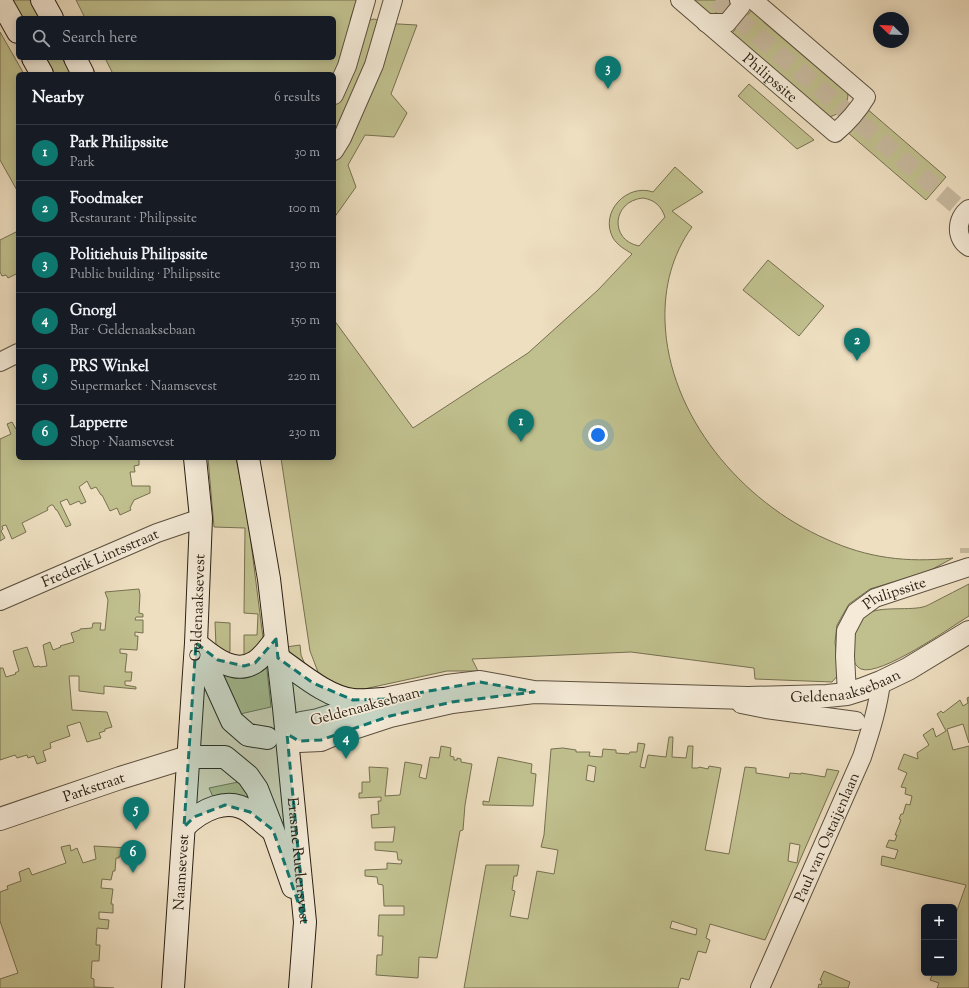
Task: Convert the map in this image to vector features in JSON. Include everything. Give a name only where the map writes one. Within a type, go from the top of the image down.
[{"type":"main road","points":[[0,0],[16,28]]},
{"type":"main road","points":[[42,0],[51,16]]},
{"type":"main road","points":[[34,60],[41,72]]},
{"type":"main road","points":[[75,60],[82,72]]},
{"type":"main road","name":"Geldenaaksevest","points":[[188,757],[196,643],[201,518],[195,460]]},
{"type":"main road","points":[[248,460],[269,579],[277,649],[277,736]]},
{"type":"main road","name":"Geldenaaksebaan","points":[[277,736],[300,741],[321,740],[390,716],[445,703],[534,692],[782,698],[847,694],[881,682],[908,669],[969,632]]},
{"type":"main road","points":[[196,643],[218,660],[235,666],[244,666],[254,662],[277,649]]},
{"type":"main road","points":[[196,643],[232,721],[248,735],[277,736]]},
{"type":"main road","points":[[277,649],[313,683],[332,693],[353,700],[384,699]]},
{"type":"main road","name":"Geldenaaksebaan","points":[[277,736],[301,723],[318,720],[384,699],[447,686],[480,682],[534,692]]},
{"type":"main road","points":[[188,757],[277,736]]},
{"type":"main road","name":"Erasme Ruelensvest","points":[[277,736],[305,922],[300,988]]},
{"type":"main road","points":[[188,757],[225,757],[248,776],[257,789],[305,922]]},
{"type":"main road","name":"Parkstraat","points":[[0,819],[120,778],[188,757]]},
{"type":"main road","name":"Naamsevest","points":[[172,988],[188,757]]},
{"type":"main road","points":[[184,828],[194,817],[225,804],[237,806],[250,812],[273,830]]},
{"type":"street","name":"Philipssite","points":[[680,0],[835,132],[847,123],[858,111],[866,97],[753,0]]},
{"type":"street","points":[[706,23],[727,23],[741,6],[740,0]]},
{"type":"street","points":[[336,90],[347,66],[366,3],[392,6],[374,65],[342,138],[336,148]]},
{"type":"street","points":[[341,78],[364,88]]},
{"type":"street","points":[[969,209],[962,217],[959,224],[959,232],[962,240],[969,247]]},
{"type":"street","points":[[0,362],[16,354]]},
{"type":"street","name":"Frederik Lintsstraat","points":[[0,601],[157,533],[201,518]]},
{"type":"street","name":"Philipssite","points":[[847,694],[845,656],[846,631],[856,612],[875,598],[969,566]]},
{"type":"street","name":"Paul van Ostaijenlaan","points":[[760,988],[862,757],[879,701],[881,682]]},
{"type":"street","name":"Geldenaaksebaan","points":[[709,697],[766,709],[856,721]]},
{"type":"highlighted area","points":[[276,639],[278,658],[313,683],[353,700],[384,699],[480,682],[534,692],[452,702],[390,716],[321,740],[299,741],[287,734],[305,922],[273,830],[250,812],[225,805],[194,817],[184,827],[196,643],[218,660],[244,666],[255,663]]},
{"type":"green space","points":[[12,0],[30,0],[39,16],[21,16]]},
{"type":"green space","points":[[76,0],[357,0],[350,20],[368,22],[374,19],[380,23],[417,25],[391,94],[407,113],[394,137],[365,135],[348,165],[356,187],[336,215],[336,72],[112,72],[106,60],[336,60],[336,16],[84,16]]},
{"type":"green space","points":[[693,0],[728,0],[722,10],[710,15]]},
{"type":"green space","points":[[752,10],[848,93],[847,102],[840,112],[829,117],[732,33]]},
{"type":"green space","points":[[0,32],[23,72],[16,72],[16,188],[0,160]]},
{"type":"green space","points":[[45,60],[63,60],[71,72],[52,72]]},
{"type":"green space","points":[[749,84],[814,140],[797,149],[738,96]]},
{"type":"green space","points":[[866,108],[946,177],[926,200],[846,131]]},
{"type":"green space","points":[[675,167],[703,192],[672,211],[692,227],[674,260],[666,296],[665,321],[669,356],[680,390],[695,422],[715,452],[739,479],[766,503],[795,523],[826,539],[857,551],[888,558],[920,560],[953,558],[929,571],[870,589],[849,604],[837,625],[835,642],[839,674],[832,682],[755,679],[754,668],[631,652],[472,659],[478,671],[447,671],[364,689],[347,689],[327,680],[318,672],[310,651],[281,460],[336,460],[336,323],[413,428],[528,353],[598,290],[632,254],[619,245],[613,238],[610,228],[610,219],[613,210],[618,202],[625,196],[643,190],[653,192]],"holes":[[[643,198],[651,200],[662,210],[665,217],[639,246],[629,242],[623,236],[619,229],[618,221],[620,213],[625,206],[633,201]]]},
{"type":"green space","points":[[16,232],[16,274],[8,278],[6,275],[2,276],[0,272],[0,240]]},
{"type":"green space","points":[[768,260],[824,306],[799,336],[743,290]]},
{"type":"green space","points":[[12,422],[16,429],[16,460],[139,460],[139,465],[134,466],[135,472],[130,472],[132,486],[150,486],[150,493],[134,500],[130,508],[131,510],[120,515],[117,508],[110,511],[96,487],[91,489],[87,481],[79,487],[86,502],[81,504],[79,501],[70,505],[67,499],[60,502],[71,525],[66,527],[57,510],[53,505],[51,505],[47,508],[48,510],[22,523],[26,532],[12,539],[6,525],[2,526],[3,529],[1,531],[5,538],[0,541],[0,439],[11,434],[7,424]]},
{"type":"green space","points":[[208,460],[236,460],[248,519],[263,638],[262,643],[244,657],[244,635],[257,635],[258,614],[244,613],[245,528],[214,527]]},
{"type":"green space","points":[[969,584],[969,616],[915,650],[883,666],[870,669],[861,669],[856,665],[853,655],[853,641],[857,626],[863,616],[884,609],[925,607]]},
{"type":"green space","points":[[139,589],[139,613],[143,614],[143,617],[136,617],[135,620],[143,620],[143,633],[135,632],[135,636],[138,636],[137,650],[120,649],[120,653],[127,654],[125,672],[132,672],[131,681],[125,681],[125,685],[136,687],[136,689],[104,686],[104,694],[79,691],[79,676],[69,676],[72,710],[107,712],[112,727],[99,733],[101,738],[87,742],[80,722],[67,726],[70,736],[50,743],[51,748],[43,751],[46,761],[37,764],[34,756],[28,758],[27,755],[17,758],[15,755],[0,760],[0,668],[3,668],[6,677],[16,674],[15,673],[19,671],[13,651],[27,647],[34,667],[47,666],[43,645],[50,642],[53,650],[61,647],[60,646],[74,642],[71,633],[80,629],[92,628],[93,623],[101,623],[100,630],[105,630],[108,600],[105,592]]},
{"type":"green space","points":[[215,622],[230,623],[230,651],[228,654],[216,646]]},
{"type":"green space","points":[[300,645],[301,655],[307,669],[289,654],[286,647]]},
{"type":"green space","points":[[266,661],[271,707],[240,714],[220,672]]},
{"type":"green space","points":[[969,697],[969,743],[963,724],[947,729],[953,750],[969,746],[969,988],[937,988],[939,983],[930,980],[932,976],[957,976],[957,910],[966,885],[881,865],[882,856],[895,859],[898,850],[886,847],[889,840],[895,841],[897,835],[895,835],[901,820],[899,819],[901,814],[903,814],[906,804],[910,805],[912,796],[905,794],[906,788],[901,787],[907,773],[898,769],[904,754],[918,759],[917,753],[929,745],[923,735],[933,728],[936,737],[946,731],[937,714],[941,711],[943,713],[960,700],[963,706],[968,703],[967,698]]},
{"type":"green space","points":[[669,737],[673,737],[672,757],[686,758],[688,746],[693,746],[692,768],[699,767],[708,769],[709,766],[721,768],[705,850],[729,854],[745,767],[756,768],[756,773],[789,778],[790,773],[801,773],[825,777],[827,769],[839,771],[765,940],[710,924],[706,938],[710,940],[706,953],[698,951],[689,980],[681,978],[678,988],[464,988],[486,865],[519,865],[517,876],[514,876],[512,890],[515,891],[510,916],[528,919],[537,871],[554,874],[558,850],[541,847],[544,835],[551,749],[563,748],[576,750],[576,752],[590,752],[589,756],[602,757],[603,749],[616,750],[616,753],[629,754],[630,752],[637,752],[638,743],[645,744],[640,767],[645,768],[648,755],[666,757]],"holes":[[[588,765],[596,767],[594,782],[586,780]],[[790,843],[800,845],[797,863],[788,861]],[[672,921],[697,929],[696,935],[670,928]]]},
{"type":"green space","points":[[441,746],[451,748],[450,756],[454,757],[454,760],[457,760],[457,758],[461,759],[461,762],[472,764],[465,805],[463,830],[460,831],[437,958],[419,957],[418,978],[376,975],[377,955],[382,955],[383,936],[378,936],[379,915],[404,915],[404,906],[384,906],[383,885],[378,884],[377,877],[365,876],[365,870],[387,869],[387,863],[401,864],[402,860],[398,860],[397,852],[375,850],[375,842],[393,842],[395,827],[372,828],[371,815],[379,814],[378,801],[381,801],[381,797],[359,798],[359,793],[362,793],[362,782],[370,782],[369,767],[388,768],[385,796],[400,795],[405,762],[422,765],[419,777],[426,779],[430,757],[439,758]]},
{"type":"green space","points":[[498,757],[532,764],[531,773],[536,774],[533,806],[483,805],[483,801],[489,802]]},
{"type":"green space","points":[[243,781],[254,800],[214,799],[209,788]]},
{"type":"green space","points":[[70,845],[71,851],[77,848],[83,863],[96,859],[94,846],[128,848],[128,856],[119,856],[119,858],[116,858],[115,871],[113,871],[111,880],[102,879],[101,888],[113,889],[111,904],[113,904],[113,913],[99,912],[99,919],[109,920],[108,929],[97,928],[96,945],[100,945],[99,961],[92,961],[91,978],[94,979],[94,987],[114,988],[0,988],[0,979],[18,973],[0,921],[0,892],[8,889],[7,886],[21,881],[19,872],[29,868],[32,875],[66,863],[61,847]]},
{"type":"green space","points":[[824,971],[850,982],[848,988],[818,988],[819,984],[821,985],[822,981],[820,980]]},
{"type":"tunnel","points":[[716,0],[957,206],[969,218]]},
{"type":"tunnel","points":[[969,548],[969,553]]},
{"type":"place","name":"Politiehuis Philipssite","points":[[608,89]]},
{"type":"place","name":"Foodmaker","points":[[857,361]]},
{"type":"place","name":"Park Philipssite","points":[[521,442]]},
{"type":"place","name":"Gnorgl","points":[[346,759]]},
{"type":"place","name":"PRS Winkel","points":[[136,830]]},
{"type":"place","name":"Lapperre","points":[[133,873]]}]
